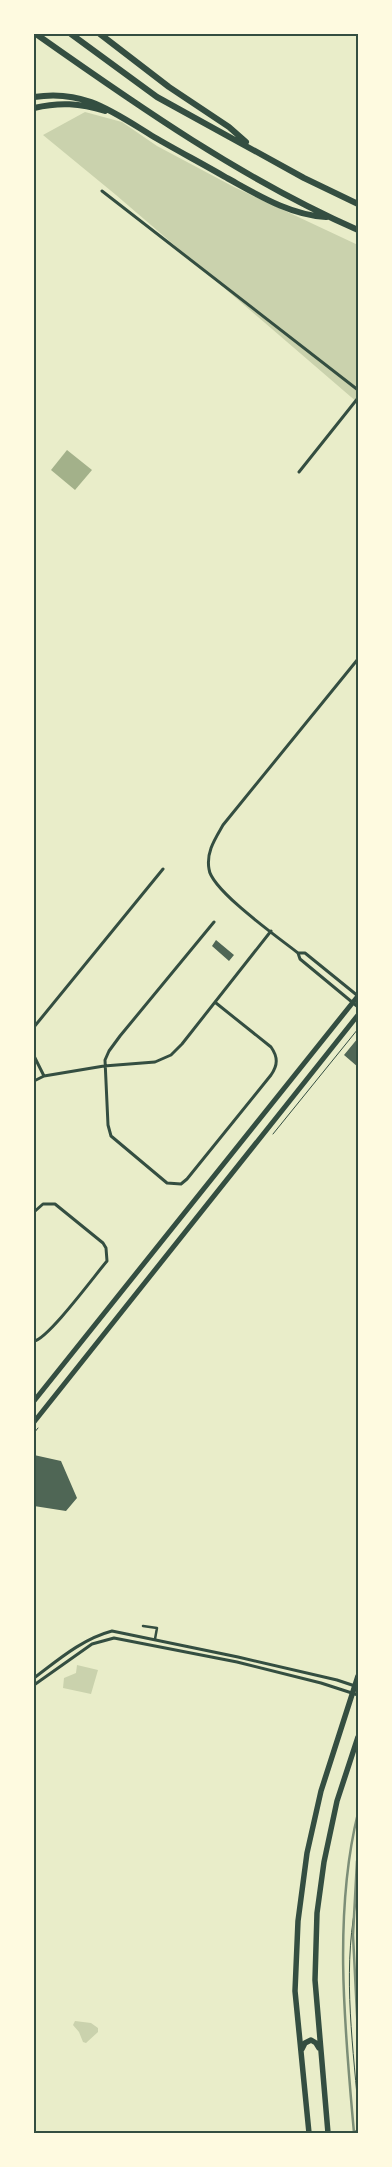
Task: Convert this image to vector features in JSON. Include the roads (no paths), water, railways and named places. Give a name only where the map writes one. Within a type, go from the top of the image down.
[{"type":"highway","points":[[36,34],[224,160],[327,217],[358,230]]},
{"type":"highway","points":[[71,34],[157,97],[304,178],[358,204]]},
{"type":"highway","points":[[100,34],[169,87],[229,126],[253,149]]},
{"type":"highway","points":[[34,97],[60,96],[86,100],[123,116],[174,148],[255,193],[303,214],[327,217]]},
{"type":"highway","points":[[34,108],[50,104],[76,104],[123,116]]},
{"type":"main road","points":[[34,1400],[358,996]]},
{"type":"main road","points":[[34,1422],[358,1015]]},
{"type":"main road","points":[[309,2133],[295,1991],[298,1922],[307,1853],[321,1790],[352,1692],[357,1686],[358,1676]]},
{"type":"main road","points":[[328,2133],[315,1980],[317,1913],[324,1862],[337,1801],[358,1737]]},
{"type":"main road","points":[[301,2054],[305,2042],[311,2040],[316,2043],[321,2052]]},
{"type":"street","points":[[102,191],[358,390]]},
{"type":"street","points":[[300,472],[358,398]]},
{"type":"street","points":[[358,659],[227,820],[212,845],[208,869],[214,882],[224,893],[298,953],[300,959],[358,1007]]},
{"type":"street","points":[[34,1027],[163,869]]},
{"type":"street","points":[[214,922],[108,1051],[104,1066],[108,1125],[111,1136],[167,1183],[181,1184],[187,1180],[271,1075],[276,1064],[276,1056],[270,1047],[216,1003]]},
{"type":"street","points":[[34,1081],[44,1076],[104,1066],[163,1060],[178,1050],[271,931]]},
{"type":"street","points":[[298,953],[305,953],[358,996]]},
{"type":"street","points":[[34,1056],[44,1076]]},
{"type":"street","points":[[34,1212],[43,1204],[55,1204],[103,1243],[107,1254],[107,1261],[67,1310],[43,1337],[34,1341]]},
{"type":"street","points":[[143,1626],[157,1628],[155,1639]]},
{"type":"street","points":[[34,1678],[77,1646],[98,1635],[112,1631],[155,1639],[357,1686]]},
{"type":"street","points":[[34,1685],[92,1644],[114,1638],[237,1662],[358,1695]]},
{"type":"railway","points":[[354,2133],[347,2054],[343,1932],[350,1852],[358,1813]]},
{"type":"railway","points":[[357,1861],[353,1935],[358,2034]]}]
